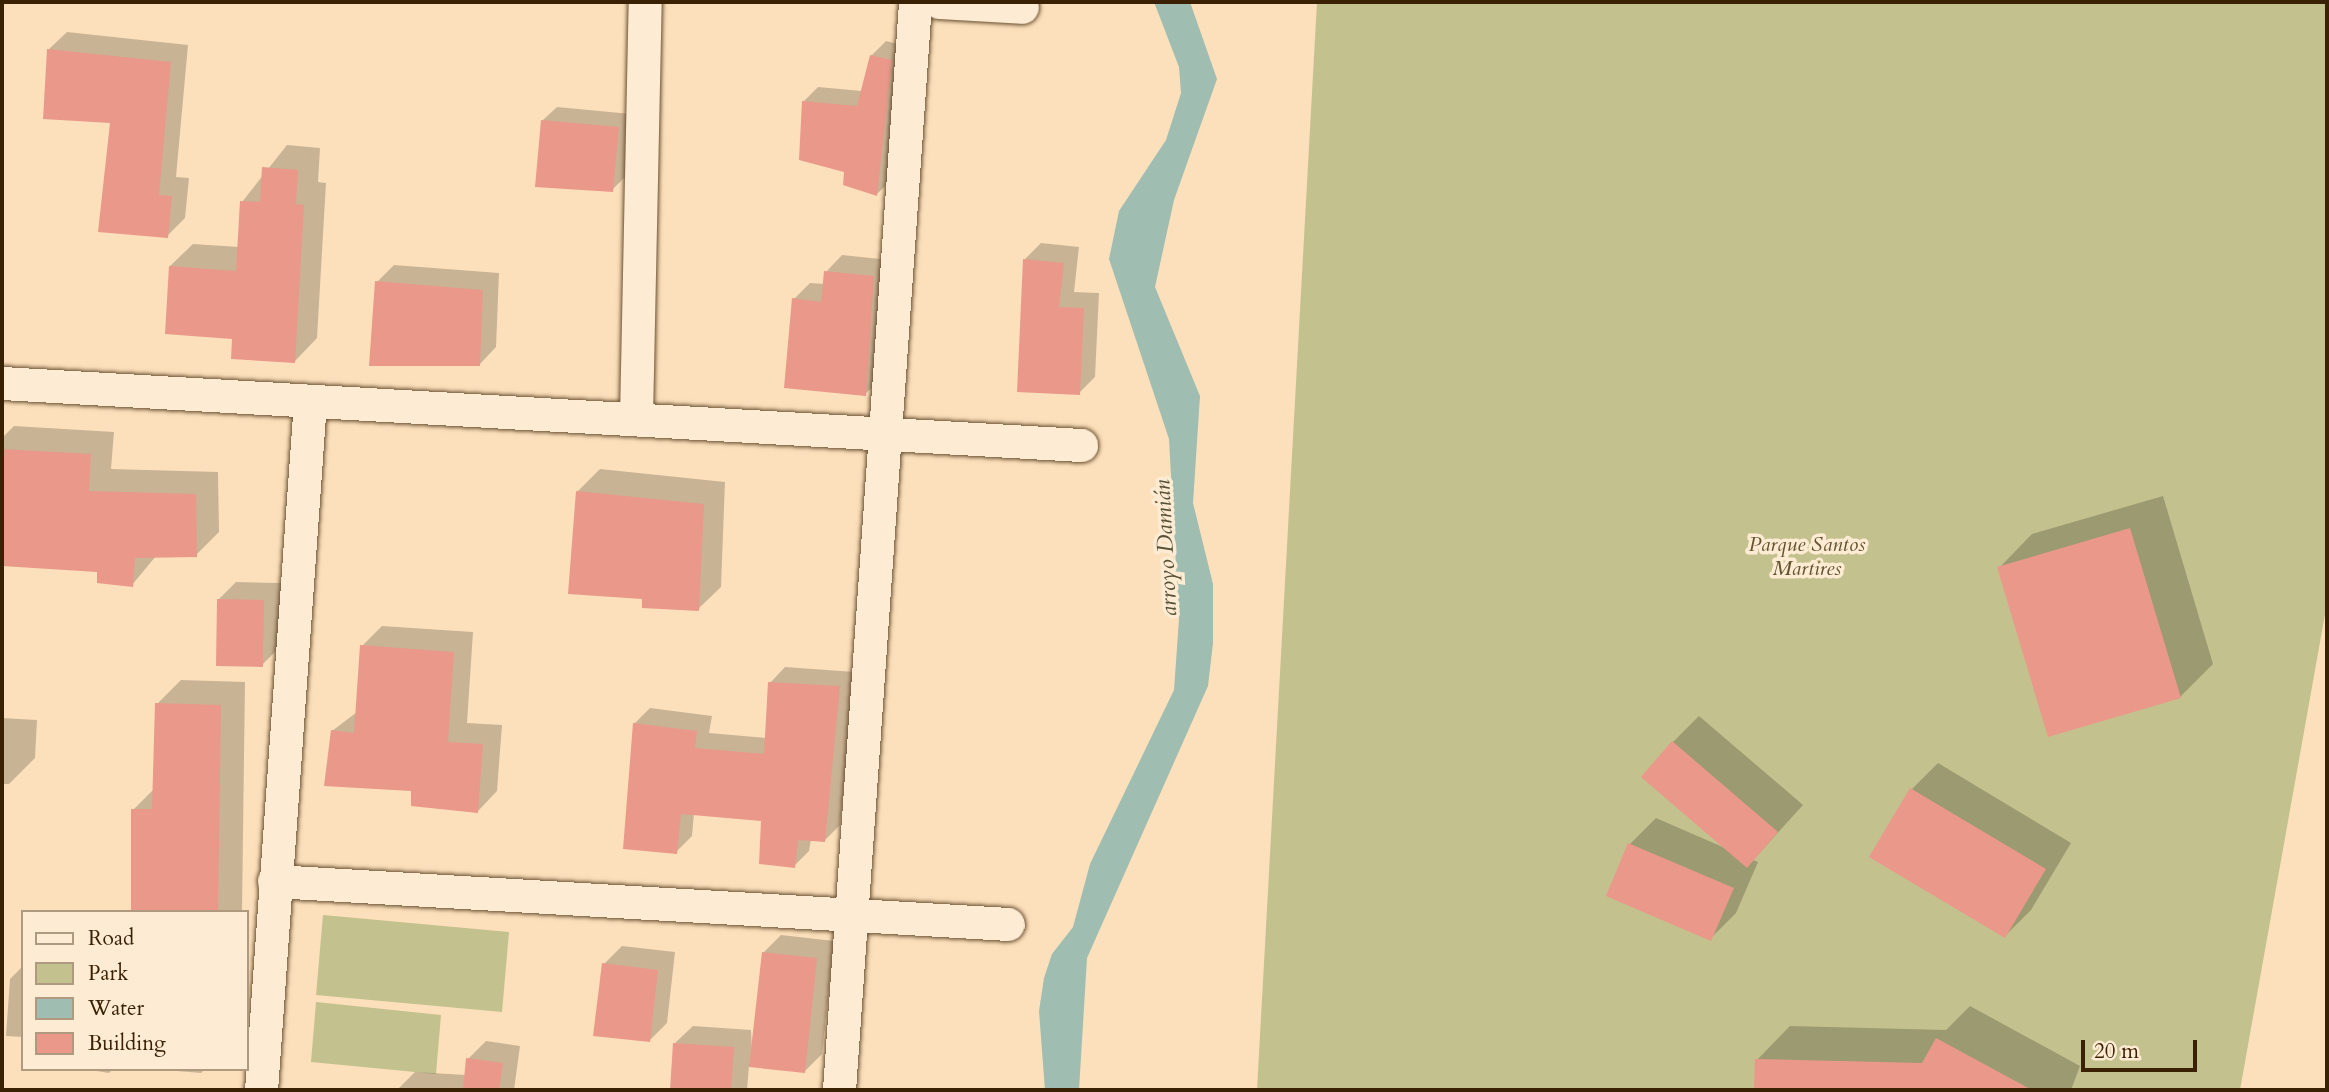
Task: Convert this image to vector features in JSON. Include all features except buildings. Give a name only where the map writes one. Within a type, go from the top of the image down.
[{"type":"street","points":[[636,416],[645,2]]},
{"type":"street","points":[[839,1090],[915,2]]},
{"type":"street","points":[[939,2],[1022,8]]},
{"type":"street","points":[[2,383],[636,416],[1081,445]]},
{"type":"street","points":[[261,1090],[310,401]]},
{"type":"street","points":[[274,881],[851,912],[1008,924]]},
{"type":"green space","name":"Parque Santos Martires","points":[[1317,2],[2327,2],[2327,603],[2240,1090],[1257,1090]]},
{"type":"green space","points":[[323,915],[509,932],[502,1012],[316,995]]},
{"type":"green space","points":[[316,1002],[441,1015],[436,1074],[311,1062]]},
{"type":"water","points":[[1154,2],[1190,2],[1217,79],[1174,200],[1155,287],[1200,396],[1193,503],[1213,584],[1213,643],[1208,686],[1087,958],[1079,1090],[1045,1090],[1039,1011],[1044,978],[1052,954],[1073,927],[1090,864],[1174,690],[1179,619],[1169,439],[1109,259],[1119,211],[1166,140],[1181,93],[1179,67]]},
{"type":"water label","name":"arroyo Damián","points":[[1166,548]]}]
